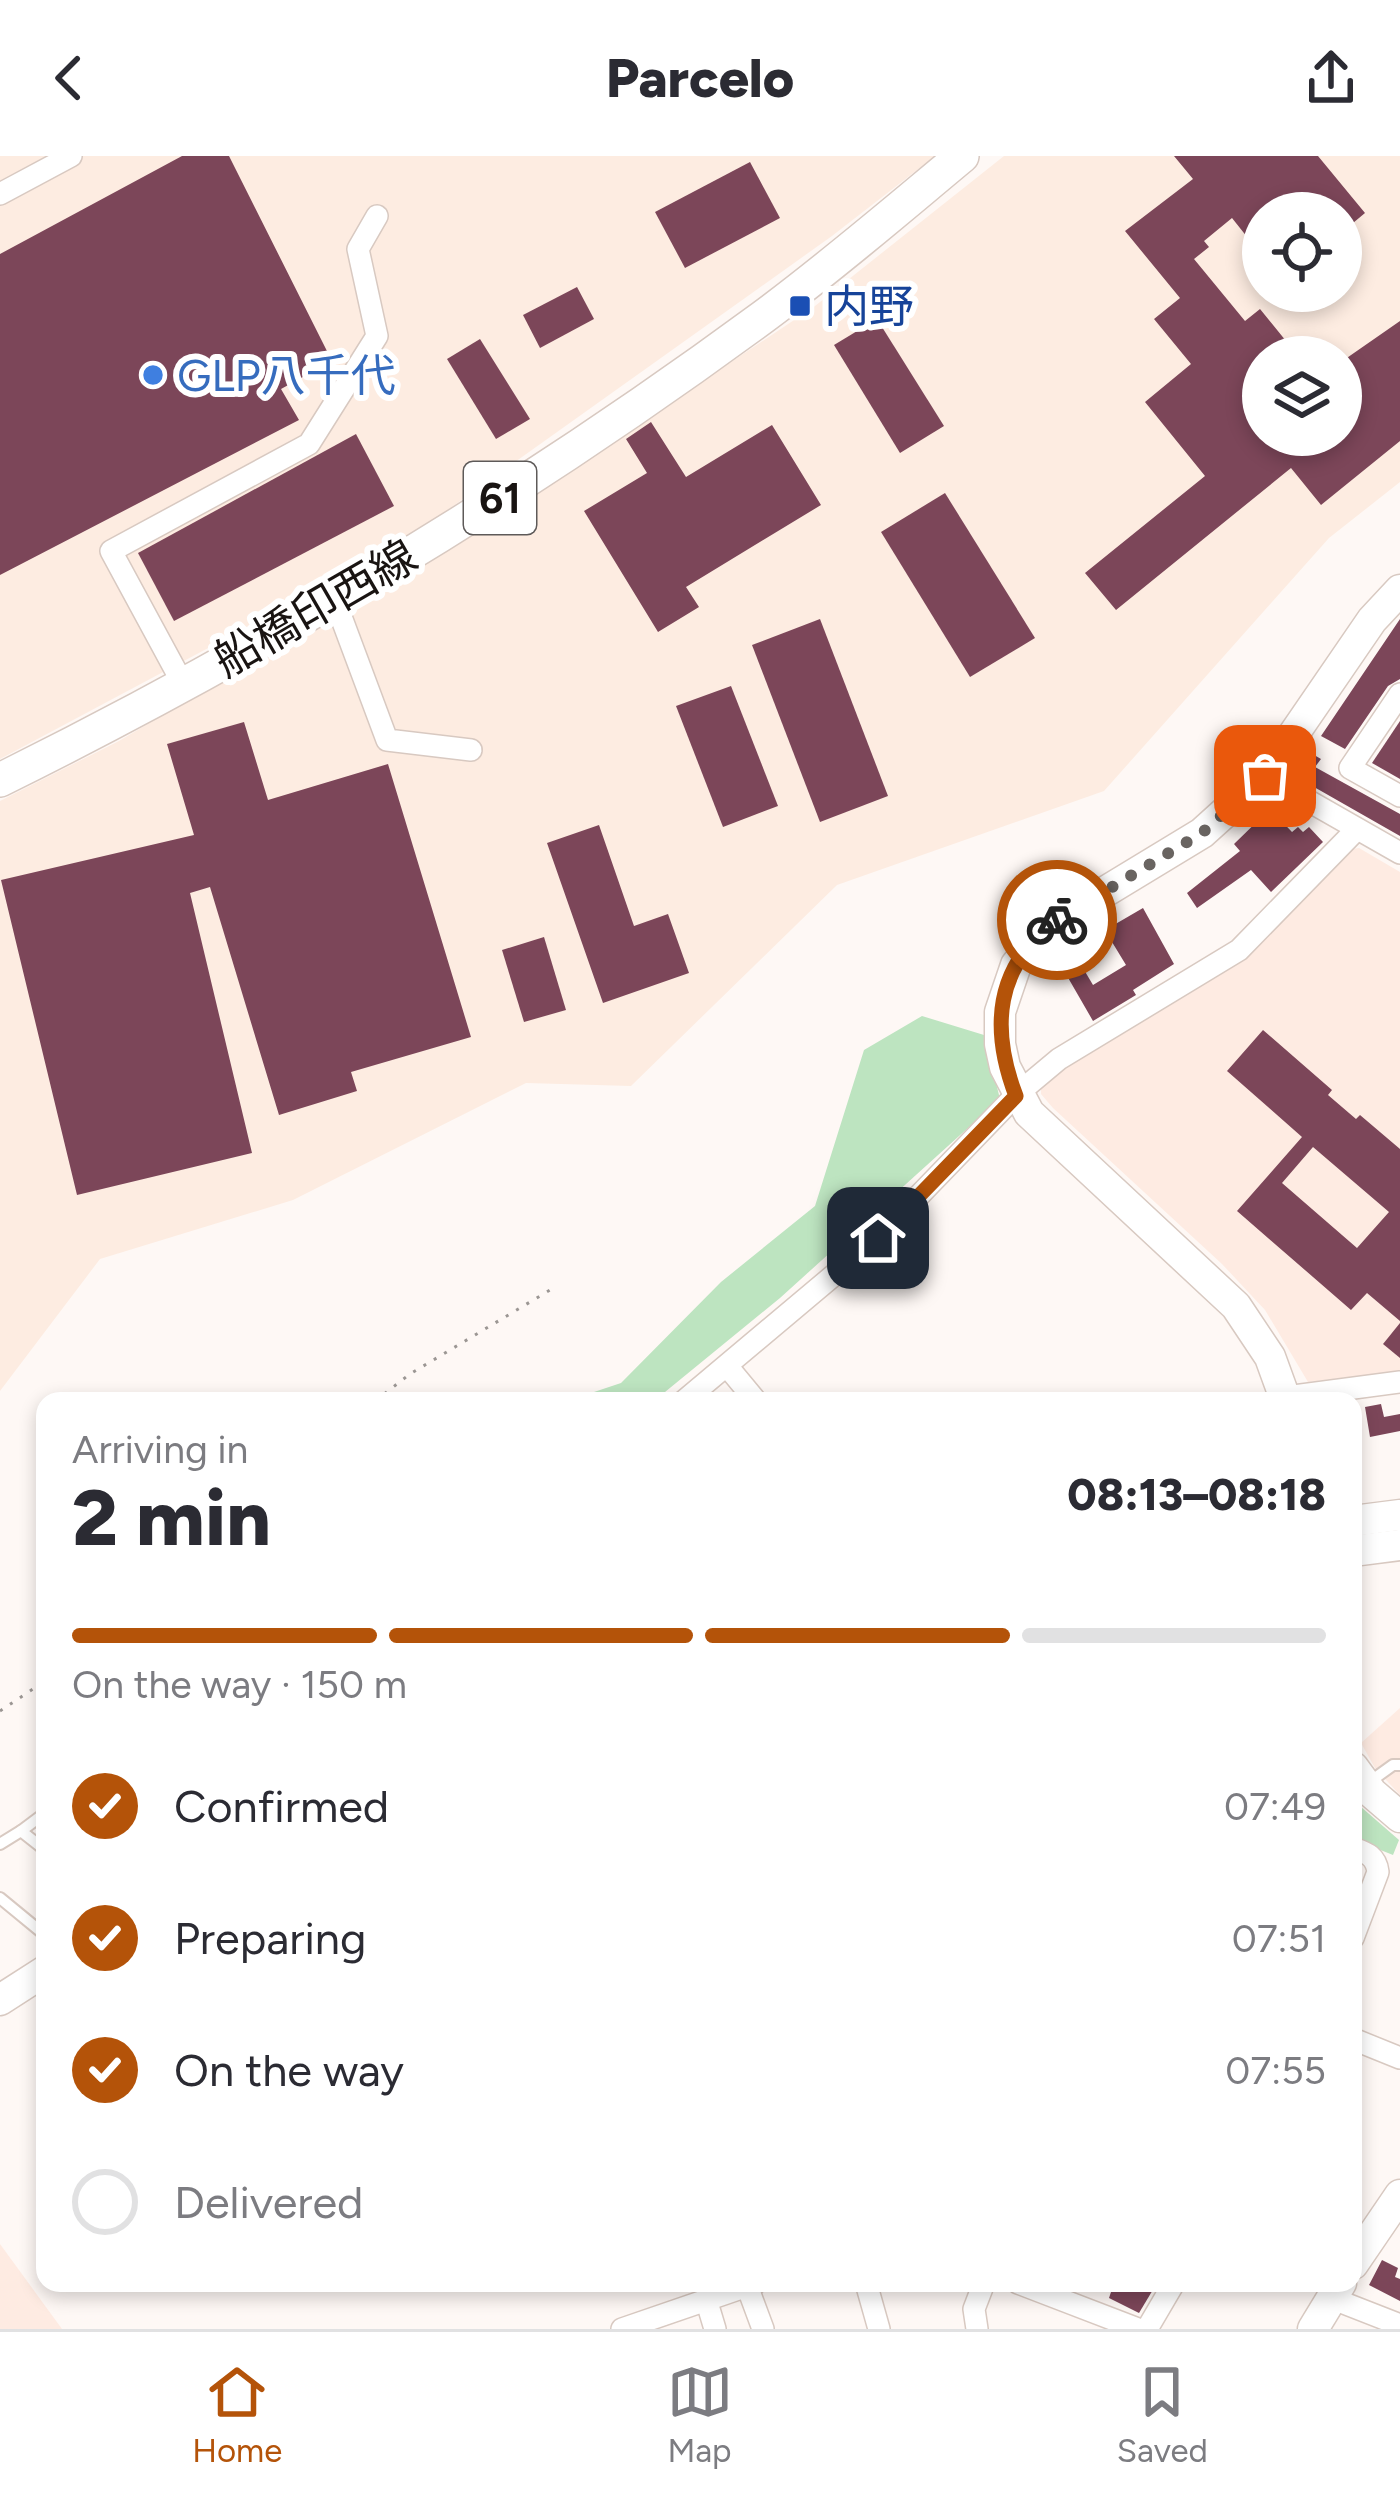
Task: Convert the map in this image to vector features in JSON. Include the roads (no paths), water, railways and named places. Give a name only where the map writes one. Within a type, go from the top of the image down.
[{"type":"main road","name":"船橋印西線","points":[[0,780],[183,685],[487,507],[762,317],[962,156]]},
{"type":"street","points":[[0,194],[70,156]]},
{"type":"street","points":[[183,685],[111,551],[309,444],[377,336],[358,249],[377,215]]},
{"type":"street","points":[[1283,1392],[1270,1358],[1236,1306],[1016,1096],[1000,1044],[1000,1012],[1016,965],[1030,944],[1061,916],[1202,833],[1265,776],[1372,620],[1400,590]]},
{"type":"street","points":[[334,598],[387,740],[471,750]]},
{"type":"street","points":[[1400,694],[1350,767],[1400,796]]},
{"type":"street","points":[[1265,776],[1400,853]]},
{"type":"street","points":[[695,1392],[878,1238],[1016,1096],[1059,1059],[1239,950],[1357,829]]},
{"type":"street","points":[[727,1366],[748,1392]]},
{"type":"street","points":[[1333,1392],[1400,1382]]},
{"type":"street","points":[[1362,1520],[1400,1515]]},
{"type":"street","points":[[1362,1550],[1400,1545]]},
{"type":"street","points":[[1362,1779],[1400,1817]]},
{"type":"street","points":[[1362,1852],[1376,1862],[1378,1872],[1362,1914]]},
{"type":"street","points":[[0,2000],[36,1977]]},
{"type":"street","points":[[1362,2043],[1400,2058]]},
{"type":"street","points":[[1362,2251],[1400,2195]]},
{"type":"street","points":[[622,2329],[727,2292]]},
{"type":"street","points":[[752,2292],[763,2329]]},
{"type":"street","points":[[869,2292],[879,2329]]},
{"type":"street","points":[[977,2329],[974,2309],[981,2292]]},
{"type":"street","points":[[1042,2292],[1142,2329],[1168,2292]]},
{"type":"street","points":[[1313,2329],[1335,2292]]},
{"type":"street","points":[[1338,2292],[1400,2325]]},
{"type":"street","points":[[706,2299],[716,2329]]},
{"type":"lane","points":[[1362,1775],[1400,1765]]},
{"type":"lane","points":[[0,1844],[36,1820]]},
{"type":"lane","points":[[21,1832],[36,1843]]},
{"type":"lane","points":[[0,1898],[36,1928]]},
{"type":"place","name":"内野","points":[[800,306]]},
{"type":"place","name":"GLP八千代","points":[[153,375]]}]
